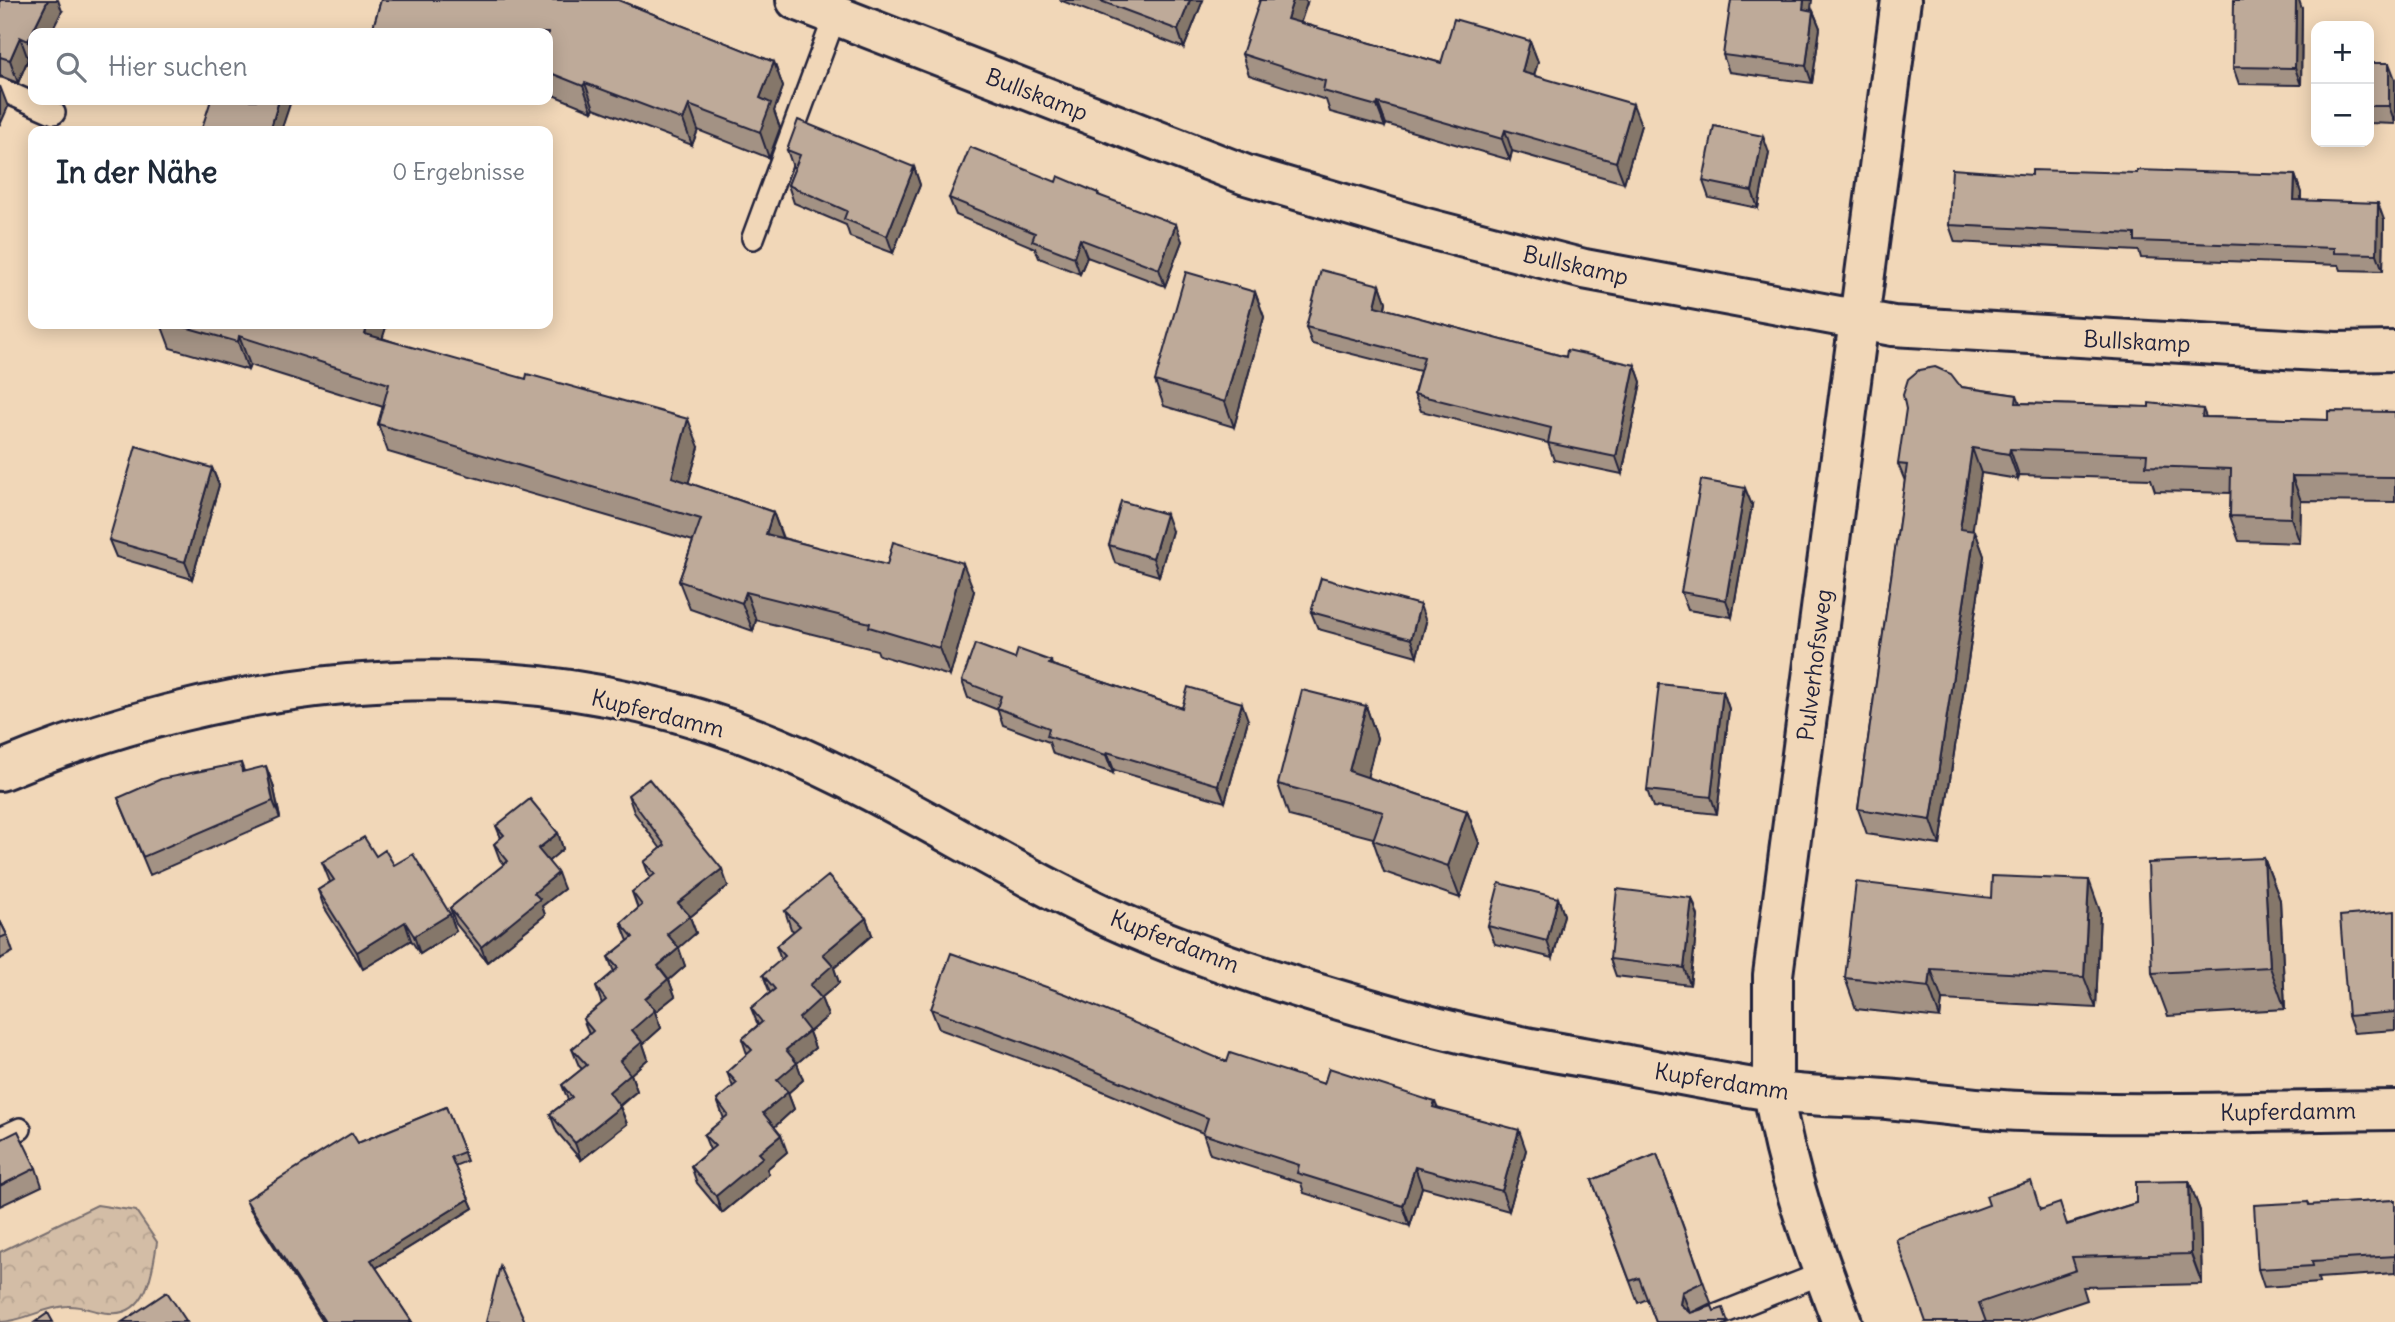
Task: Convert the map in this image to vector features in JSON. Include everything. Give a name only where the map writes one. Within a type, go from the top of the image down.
[{"type":"street","name":"Bullskamp","points":[[796,0],[1246,175],[1426,228],[1584,269],[1893,326],[2336,352],[2395,351]]},
{"type":"street","name":"Pulverhofsweg","points":[[1842,1322],[1799,1207],[1781,1142],[1773,1091],[1773,975],[1901,0]]},
{"type":"street","name":"Kupferdamm","points":[[0,771],[62,745],[142,723],[313,686],[443,678],[514,683],[635,702],[719,726],[778,748],[919,816],[1110,918],[1282,981],[1422,1024],[1502,1042],[1773,1091],[2017,1111],[2395,1110]]},
{"type":"lane","points":[[753,238],[835,16]]},
{"type":"lane","points":[[0,89],[28,101]]},
{"type":"lane","points":[[36,105],[54,113]]},
{"type":"lane","points":[[0,1139],[20,1129]]},
{"type":"lane","points":[[1700,1322],[1823,1273]]},
{"type":"green space","points":[[97,1205],[136,1211],[157,1242],[150,1278],[140,1300],[132,1308],[122,1312],[109,1313],[67,1306],[0,1322],[0,1252]]},
{"type":"building","points":[[0,0],[48,0],[34,28],[28,28],[28,41],[20,37],[10,60],[0,57]]},
{"type":"building","points":[[381,0],[618,0],[774,62],[760,98],[771,103],[760,132],[689,105],[683,120],[585,83],[583,86],[553,74],[553,28],[373,28]]},
{"type":"building","points":[[1098,0],[1190,0],[1178,30]]},
{"type":"building","points":[[1260,0],[1293,0],[1287,19],[1441,63],[1454,19],[1530,41],[1522,72],[1633,104],[1616,162],[1505,130],[1502,139],[1378,103],[1377,106],[1323,91],[1325,81],[1242,54]]},
{"type":"building","points":[[1731,0],[1804,0],[1803,9],[1813,11],[1806,66],[1723,55]]},
{"type":"building","points":[[2234,0],[2296,0],[2295,68],[2233,67]]},
{"type":"building","points":[[2374,63],[2389,63],[2389,106],[2374,106]]},
{"type":"building","points":[[209,105],[278,105],[271,126],[203,126]]},
{"type":"building","points":[[798,120],[914,167],[887,236],[844,219],[847,211],[788,185],[800,155],[787,150]]},
{"type":"building","points":[[1714,126],[1763,136],[1752,191],[1703,181]]},
{"type":"building","points":[[970,147],[1056,182],[1058,176],[1098,195],[1176,224],[1159,269],[1080,239],[1074,257],[1032,241],[1035,233],[949,198]]},
{"type":"building","points":[[1952,169],[2032,175],[2032,170],[2137,173],[2137,170],[2295,175],[2294,200],[2378,203],[2377,254],[2334,253],[2334,248],[2135,241],[2135,234],[1949,225]]},
{"type":"building","points":[[1321,270],[1380,285],[1375,306],[1566,357],[1567,350],[1635,365],[1616,457],[1548,443],[1551,428],[1414,394],[1424,357],[1306,327]]},
{"type":"building","points":[[1186,272],[1255,292],[1225,402],[1155,381]]},
{"type":"building","points":[[192,329],[366,329],[365,334],[526,379],[527,374],[688,419],[672,477],[773,512],[766,534],[887,565],[893,542],[963,563],[939,648],[869,627],[870,623],[746,592],[742,603],[679,581],[701,519],[378,424],[389,384],[239,336],[238,342]]},
{"type":"building","points":[[1935,367],[1951,374],[1961,387],[2017,395],[2016,403],[2149,407],[2149,403],[2203,409],[2202,417],[2328,420],[2328,411],[2395,412],[2395,477],[2292,476],[2291,518],[2230,516],[2231,469],[2146,466],[2147,454],[2010,449],[2009,454],[1972,448],[1960,529],[1975,531],[1931,820],[1858,809],[1907,465],[1898,464],[1906,409],[1903,395],[1908,379],[1919,370]]},
{"type":"building","points":[[136,446],[212,468],[185,562],[109,540]]},
{"type":"building","points":[[1701,480],[1745,488],[1726,600],[1681,592]]},
{"type":"building","points":[[1121,501],[1166,514],[1153,558],[1109,545]]},
{"type":"building","points":[[1321,578],[1420,605],[1411,639],[1311,612]]},
{"type":"building","points":[[975,644],[1015,659],[1018,649],[1051,661],[1049,664],[1182,708],[1188,687],[1242,703],[1218,785],[1047,736],[1049,728],[997,708],[1001,696],[962,681]]},
{"type":"building","points":[[1659,684],[1723,691],[1711,797],[1647,790]]},
{"type":"building","points":[[1302,690],[1366,706],[1349,771],[1467,811],[1448,866],[1373,840],[1383,812],[1278,784]]},
{"type":"building","points":[[241,763],[242,772],[266,766],[273,801],[143,857],[118,798],[161,779]]},
{"type":"building","points":[[649,779],[722,869],[678,903],[690,916],[667,934],[679,948],[658,966],[668,979],[645,999],[655,1010],[632,1030],[642,1042],[620,1061],[630,1074],[609,1092],[620,1107],[575,1143],[550,1114],[572,1097],[562,1085],[587,1065],[572,1049],[593,1031],[583,1019],[606,1000],[596,987],[618,968],[608,957],[633,937],[621,923],[642,905],[632,892],[655,874],[644,862],[665,845],[628,795]]},
{"type":"building","points":[[530,799],[558,833],[538,849],[558,873],[534,893],[540,899],[481,947],[450,908],[508,861],[494,844],[504,835],[496,826]]},
{"type":"building","points":[[364,837],[376,856],[385,850],[394,865],[413,854],[450,914],[414,936],[405,922],[357,952],[318,890],[334,880],[322,862]]},
{"type":"building","points":[[2264,858],[2270,967],[2152,973],[2148,863]]},
{"type":"building","points":[[828,876],[866,918],[823,954],[833,965],[810,985],[821,998],[799,1018],[809,1031],[786,1050],[797,1063],[777,1080],[788,1092],[763,1113],[781,1135],[759,1153],[763,1157],[716,1196],[691,1166],[715,1146],[704,1135],[728,1115],[717,1100],[737,1083],[727,1072],[752,1050],[742,1039],[762,1022],[751,1008],[775,989],[763,975],[785,956],[776,946],[800,926],[785,911]]},
{"type":"building","points":[[1992,876],[2089,880],[2084,977],[1931,969],[1929,987],[1845,978],[1856,882],[1991,898]]},
{"type":"building","points":[[1499,883],[1558,898],[1547,941],[1488,926]]},
{"type":"building","points":[[1617,889],[1692,898],[1684,968],[1610,959]]},
{"type":"building","points":[[2395,911],[2395,1012],[2348,1016],[2340,916]]},
{"type":"building","points":[[0,921],[7,935],[0,938]]},
{"type":"building","points":[[951,953],[1066,994],[1227,1062],[1230,1053],[1324,1084],[1329,1068],[1435,1102],[1433,1107],[1519,1130],[1502,1191],[1415,1167],[1403,1206],[1297,1173],[1299,1165],[1203,1134],[1208,1118],[1047,1051],[931,1009]]},
{"type":"building","points":[[446,1107],[464,1152],[451,1157],[469,1199],[371,1260],[412,1322],[325,1322],[246,1200],[352,1133],[358,1143]]},
{"type":"building","points":[[18,1131],[36,1168],[0,1186],[0,1140]]},
{"type":"building","points":[[1657,1154],[1703,1282],[1682,1292],[1680,1304],[1690,1313],[1712,1306],[1714,1311],[1723,1308],[1728,1322],[1656,1322],[1639,1278],[1630,1281],[1592,1180]]},
{"type":"building","points":[[2031,1181],[2040,1210],[2060,1203],[2067,1225],[2136,1203],[2136,1182],[2189,1181],[2191,1254],[2072,1257],[2076,1270],[1979,1303],[1986,1322],[1926,1322],[1896,1239],[1989,1205],[1986,1196]]},
{"type":"building","points":[[2395,1200],[2395,1256],[2312,1261],[2313,1266],[2258,1269],[2254,1205]]},
{"type":"building","points":[[500,1266],[524,1319],[523,1322],[486,1322]]},
{"type":"building","points":[[167,1292],[187,1322],[122,1322]]},
{"type":"building","points":[[48,1313],[53,1322],[35,1322]]}]
